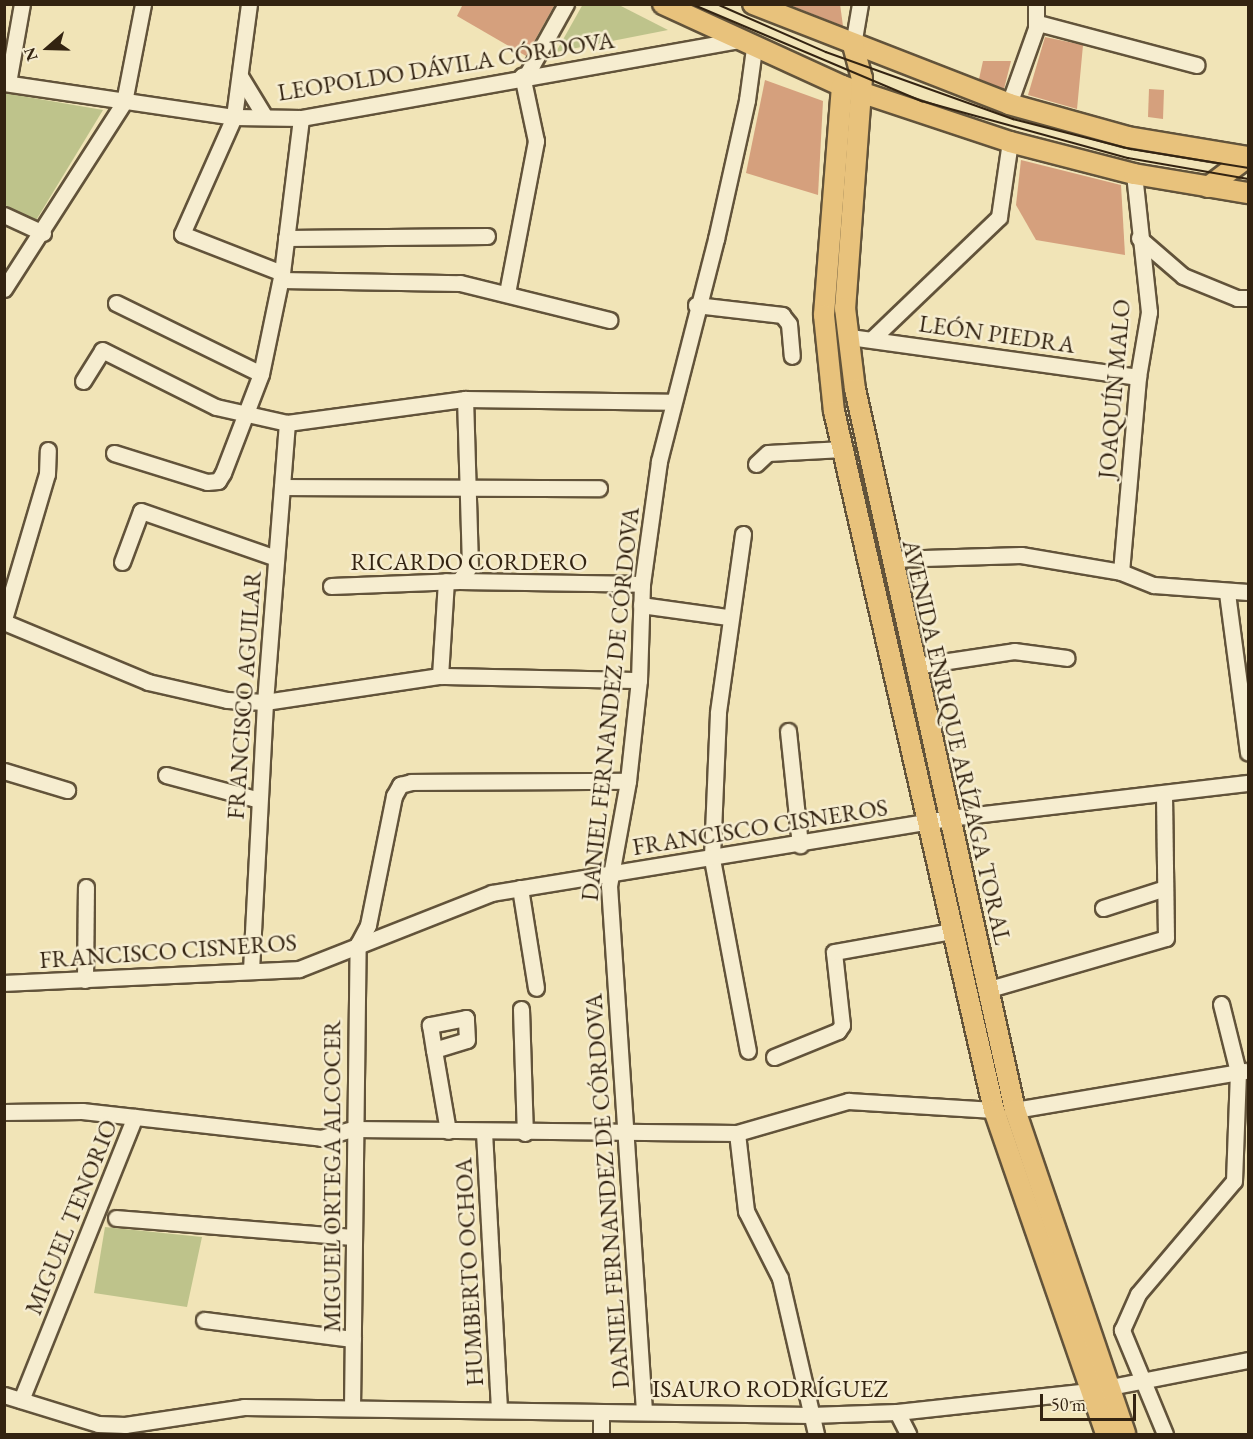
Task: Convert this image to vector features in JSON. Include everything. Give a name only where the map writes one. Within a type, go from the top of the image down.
[{"type":"main road","points":[[663,4],[746,44],[851,89],[1010,142],[1134,174],[1248,193]]},
{"type":"main road","points":[[753,4],[853,45],[1010,104],[1128,137],[1248,157]]},
{"type":"main road","name":"AVENIDA ENRIQUE ARÍZAGA TORAL","points":[[853,45],[861,71],[851,89],[824,315],[843,449],[986,990],[1015,1110],[1125,1434]]},
{"type":"main road","name":"AVENIDA ENRIQUE ARÍZAGA TORAL","points":[[851,89],[844,308],[850,337],[855,389],[915,666],[940,820],[952,931],[994,1110],[1106,1434]]},
{"type":"main road","points":[[1208,187],[1248,157]]},
{"type":"street","points":[[6,83],[22,4]]},
{"type":"street","points":[[4,289],[43,233],[124,102],[143,4]]},
{"type":"street","points":[[249,4],[234,117],[182,234],[281,277],[433,281],[507,293],[609,320]]},
{"type":"street","points":[[507,293],[536,141],[524,75],[566,4]]},
{"type":"street","points":[[853,45],[860,4]]},
{"type":"street","points":[[1010,104],[1038,22],[1036,4]]},
{"type":"street","points":[[1038,22],[1197,65]]},
{"type":"street","name":"LEOPOLDO DÁVILA CÓRDOVA","points":[[6,83],[234,117],[301,118],[524,75],[746,44]]},
{"type":"street","name":"DANIEL FERNANDEZ DE CÓRDOVA","points":[[644,1411],[628,1133],[609,905],[628,780],[639,680],[642,584],[670,402],[747,100],[746,44]]},
{"type":"street","points":[[240,76],[264,117]]},
{"type":"street","points":[[114,453],[207,482],[218,481],[249,413],[261,374],[281,277],[301,118]]},
{"type":"street","points":[[872,339],[999,217],[1010,142]]},
{"type":"street","name":"JOAQUÍN MALO","points":[[1121,572],[1138,377],[1149,312],[1139,238],[1134,174]]},
{"type":"street","points":[[4,215],[43,233]]},
{"type":"street","points":[[286,238],[487,236]]},
{"type":"street","points":[[1139,238],[1183,276],[1237,298],[1248,297]]},
{"type":"street","points":[[116,303],[261,374]]},
{"type":"street","points":[[696,305],[782,315],[789,324],[792,356]]},
{"type":"street","name":"LEÓN PIEDRA","points":[[850,337],[1138,377]]},
{"type":"street","points":[[83,381],[102,350],[185,394],[287,423],[465,399],[670,402]]},
{"type":"street","points":[[440,676],[453,581],[470,567],[465,399]]},
{"type":"street","name":"FRANCISCO AGUILAR","points":[[251,970],[265,702],[287,423]]},
{"type":"street","points":[[756,464],[768,453],[843,449]]},
{"type":"street","points":[[48,450],[48,474],[4,620],[148,682],[227,700],[265,702],[440,676],[639,680]]},
{"type":"street","points":[[282,487],[469,491],[599,488]]},
{"type":"street","points":[[122,561],[141,511],[276,558]]},
{"type":"street","points":[[743,534],[728,617],[718,713],[712,859],[748,1051]]},
{"type":"street","points":[[891,559],[1021,555],[1121,572],[1154,585],[1227,593],[1248,592]]},
{"type":"street","name":"RICARDO CORDERO","points":[[331,586],[453,581],[642,584]]},
{"type":"street","points":[[1227,593],[1248,753]]},
{"type":"street","points":[[640,605],[728,617]]},
{"type":"street","points":[[915,666],[1014,651],[1067,658]]},
{"type":"street","points":[[788,731],[800,845]]},
{"type":"street","points":[[4,771],[67,790]]},
{"type":"street","points":[[166,775],[259,800]]},
{"type":"street","points":[[358,944],[368,925],[394,796],[400,785],[628,780]]},
{"type":"street","name":"FRANCISCO CISNEROS","points":[[4,983],[299,969],[492,893],[800,845],[940,820],[1164,796],[1248,783]]},
{"type":"street","points":[[986,990],[1166,938],[1164,796]]},
{"type":"street","points":[[85,980],[86,887]]},
{"type":"street","points":[[520,888],[536,988]]},
{"type":"street","points":[[1103,908],[1165,888]]},
{"type":"street","points":[[774,1057],[838,1031],[842,1025],[834,951],[952,931]]},
{"type":"street","name":"MIGUEL ORTEGA ALCOCER","points":[[352,1408],[351,1237],[358,944]]},
{"type":"street","points":[[1165,1434],[1141,1384],[1122,1330],[1127,1311],[1231,1188],[1243,1071],[1221,1004]]},
{"type":"street","points":[[521,1009],[525,1133]]},
{"type":"street","points":[[434,1050],[448,1131]]},
{"type":"street","points":[[1015,1110],[1243,1071]]},
{"type":"street","points":[[4,1112],[82,1111],[321,1138],[353,1129],[525,1133],[737,1133],[848,1101],[994,1110]]},
{"type":"street","name":"MIGUEL TENORIO","points":[[21,1401],[135,1118]]},
{"type":"street","name":"HUMBERTO OCHOA","points":[[484,1132],[499,1410]]},
{"type":"street","points":[[737,1133],[746,1211],[780,1278],[816,1434]]},
{"type":"street","points":[[116,1218],[351,1237]]},
{"type":"street","points":[[204,1320],[353,1339]]},
{"type":"street","name":"ISAURO RODRÍGUEZ","points":[[4,1395],[99,1424],[125,1425],[244,1407],[810,1415],[897,1412],[1090,1391],[1141,1384],[1248,1360]]},
{"type":"street","points":[[601,1412],[601,1434]]},
{"type":"street","points":[[897,1412],[908,1434]]},
{"type":"green space","points":[[583,4],[619,5],[668,30],[556,52]]},
{"type":"green space","points":[[4,93],[103,110],[35,222],[5,205]]},
{"type":"green space","points":[[105,1227],[202,1237],[187,1307],[94,1293]]},
{"type":"building","points":[[463,4],[555,4],[526,56],[457,16]]},
{"type":"building","points":[[787,4],[840,4],[843,26]]},
{"type":"building","points":[[1045,37],[1083,45],[1077,109],[1028,95]]},
{"type":"building","points":[[983,61],[1011,61],[1004,89],[979,79]]},
{"type":"building","points":[[765,80],[823,101],[818,195],[746,173]]},
{"type":"building","points":[[1149,89],[1164,90],[1163,119],[1148,117]]},
{"type":"building","points":[[1021,160],[1121,185],[1125,255],[1036,240],[1016,205]]},
{"type":"tram line","points":[[692,4],[922,101],[1128,158],[1248,179]]},
{"type":"tram line","points":[[717,4],[826,52],[1013,119],[1131,149],[1248,168]]}]
